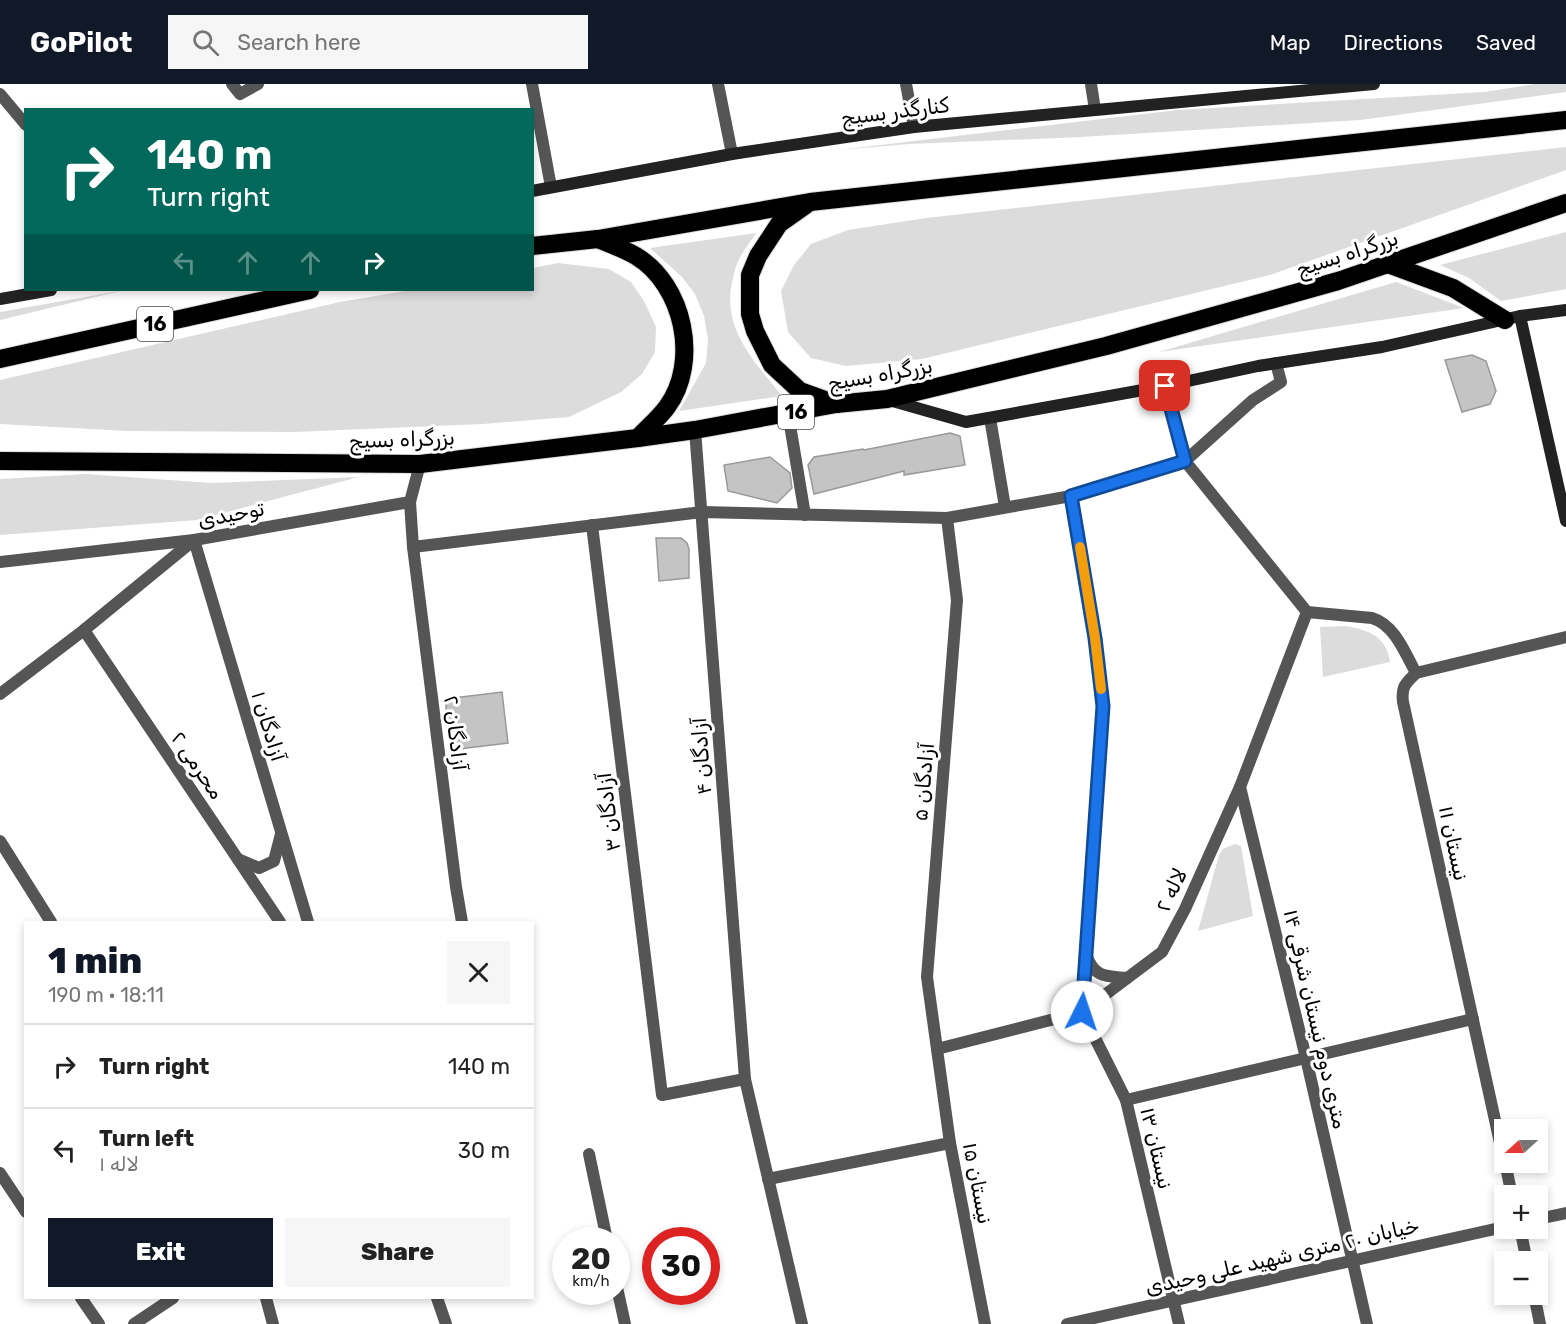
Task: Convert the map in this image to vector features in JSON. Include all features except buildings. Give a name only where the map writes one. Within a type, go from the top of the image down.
[{"type":"highway","points":[[534,246],[598,239],[810,202],[1566,120]]},
{"type":"highway","points":[[810,202],[779,225],[758,256],[750,275],[750,314],[755,331],[772,365],[800,391],[836,404]]},
{"type":"highway","name":"بزرگراه بسیج","points":[[0,461],[420,464],[638,438],[836,404],[887,399],[1106,346],[1338,281],[1566,203]]},
{"type":"highway","points":[[598,239],[636,256],[653,270],[666,286],[676,305],[682,326],[686,348],[679,385],[667,407],[638,438]]},
{"type":"highway","points":[[1389,264],[1453,288],[1513,318]]},
{"type":"highway","name":"16","points":[[0,359],[306,291]]},
{"type":"main road","name":"کنارگذر بسیج","points":[[534,191],[732,154],[914,127],[1095,110],[1275,88],[1374,84]]},
{"type":"main road","points":[[0,299],[45,291]]},
{"type":"main road","points":[[887,399],[966,422],[1165,386],[1276,363],[1382,347],[1513,318],[1566,310]]},
{"type":"main road","points":[[1513,318],[1566,521]]},
{"type":"street","points":[[232,84],[240,94],[258,84]]},
{"type":"street","points":[[532,84],[551,187]]},
{"type":"street","points":[[718,84],[732,154]]},
{"type":"street","points":[[906,84],[914,127]]},
{"type":"street","points":[[1091,84],[1095,110]]},
{"type":"street","points":[[0,94],[24,123]]},
{"type":"street","points":[[414,548],[702,512],[947,518],[1071,496],[1185,461],[1253,400],[1281,382],[1276,363]]},
{"type":"street","points":[[1165,386],[1185,461],[1307,612],[1372,618],[1380,621],[1395,636],[1416,672],[1566,637]]},
{"type":"street","points":[[788,413],[805,515]]},
{"type":"street","points":[[990,418],[1005,507]]},
{"type":"street","name":"آزادگان ۴","points":[[695,430],[745,1079],[802,1324]]},
{"type":"street","points":[[410,502],[420,464]]},
{"type":"street","points":[[1071,496],[1095,638],[1103,706],[1082,1012]]},
{"type":"street","name":"توحیدی","points":[[0,694],[84,630],[194,540],[410,502]]},
{"type":"street","name":"آزادگان ۲","points":[[410,502],[462,921]]},
{"type":"street","name":"آزادگان ۵","points":[[937,1049],[927,977],[957,600],[947,518]]},
{"type":"street","name":"آزادگان ۳","points":[[592,525],[662,1095],[745,1079]]},
{"type":"street","points":[[0,562],[194,540]]},
{"type":"street","name":"آزادگان ۱","points":[[194,540],[308,921]]},
{"type":"street","name":"لاله ۲","points":[[937,1049],[1082,1012],[1162,952],[1185,909],[1240,786],[1307,612]]},
{"type":"street","name":"محرمی ۲","points":[[84,630],[279,921]]},
{"type":"street","name":"نیستان ۱۱","points":[[1416,672],[1404,684],[1403,702],[1495,1119]]},
{"type":"street","name":"۱۴ متری دوم نیستان شرقی","points":[[1240,786],[1306,1058],[1366,1324]]},
{"type":"street","points":[[237,859],[259,868],[274,861],[281,834]]},
{"type":"street","points":[[0,841],[50,921]]},
{"type":"street","points":[[1086,956],[1091,967],[1102,975],[1127,978]]},
{"type":"street","name":"نیستان ۱۳","points":[[1082,1012],[1126,1100],[1179,1324]]},
{"type":"street","points":[[1126,1100],[1473,1019]]},
{"type":"street","name":"نیستان ۱۵","points":[[937,1049],[950,1143],[985,1324]]},
{"type":"street","points":[[768,1179],[950,1143]]},
{"type":"street","points":[[589,1154],[604,1227]]},
{"type":"street","points":[[0,1173],[24,1209]]},
{"type":"street","points":[[1548,1217],[1566,1213]]},
{"type":"street","name":"خیابان ۲۰ متری شهید علی وحیدی","points":[[1067,1324],[1494,1229]]},
{"type":"street","points":[[82,1299],[99,1324]]},
{"type":"street","points":[[135,1324],[172,1299]]},
{"type":"street","points":[[266,1299],[273,1324]]},
{"type":"street","points":[[437,1299],[446,1324]]},
{"type":"street","points":[[621,1305],[626,1324]]},
{"type":"street","points":[[1536,1305],[1540,1324]]},
{"type":"shaded area","points":[[1535,84],[1566,84],[1566,92],[1360,120],[1081,137],[909,144],[838,150],[1178,110],[1484,92]]},
{"type":"shaded area","points":[[1566,147],[1566,170],[1270,275],[922,359],[846,366],[811,358],[788,332],[781,291],[794,265],[811,244],[848,230],[926,218]]},
{"type":"shaded area","points":[[1566,232],[1566,289],[1501,301],[1469,278],[1440,265]]},
{"type":"shaded area","points":[[756,233],[735,268],[730,299],[732,315],[743,344],[761,371],[782,396],[679,411],[706,363],[708,339],[704,316],[695,294],[682,277],[650,248]]},
{"type":"shaded area","points":[[558,263],[609,269],[631,282],[644,301],[656,327],[655,352],[642,374],[621,392],[569,417],[483,424],[295,432],[128,431],[0,424],[0,380],[340,302],[405,291],[534,291],[534,268]]},
{"type":"shaded area","points":[[1396,282],[1464,308],[1159,352]]},
{"type":"shaded area","points":[[119,291],[121,291],[0,320],[0,312]]},
{"type":"shaded area","points":[[86,474],[211,483],[359,477],[197,520],[0,535],[0,479]]},
{"type":"shaded area","points":[[1345,626],[1369,632],[1380,640],[1385,646],[1390,662],[1323,677],[1320,627]]},
{"type":"shaded area","points":[[1235,844],[1241,846],[1253,916],[1198,931],[1219,855],[1223,849]]},
{"type":"slow traffic","points":[[1080,547],[1101,689]]},
{"type":"route","points":[[1082,1012],[1103,706],[1095,638],[1071,496],[1185,461],[1165,386]]}]
